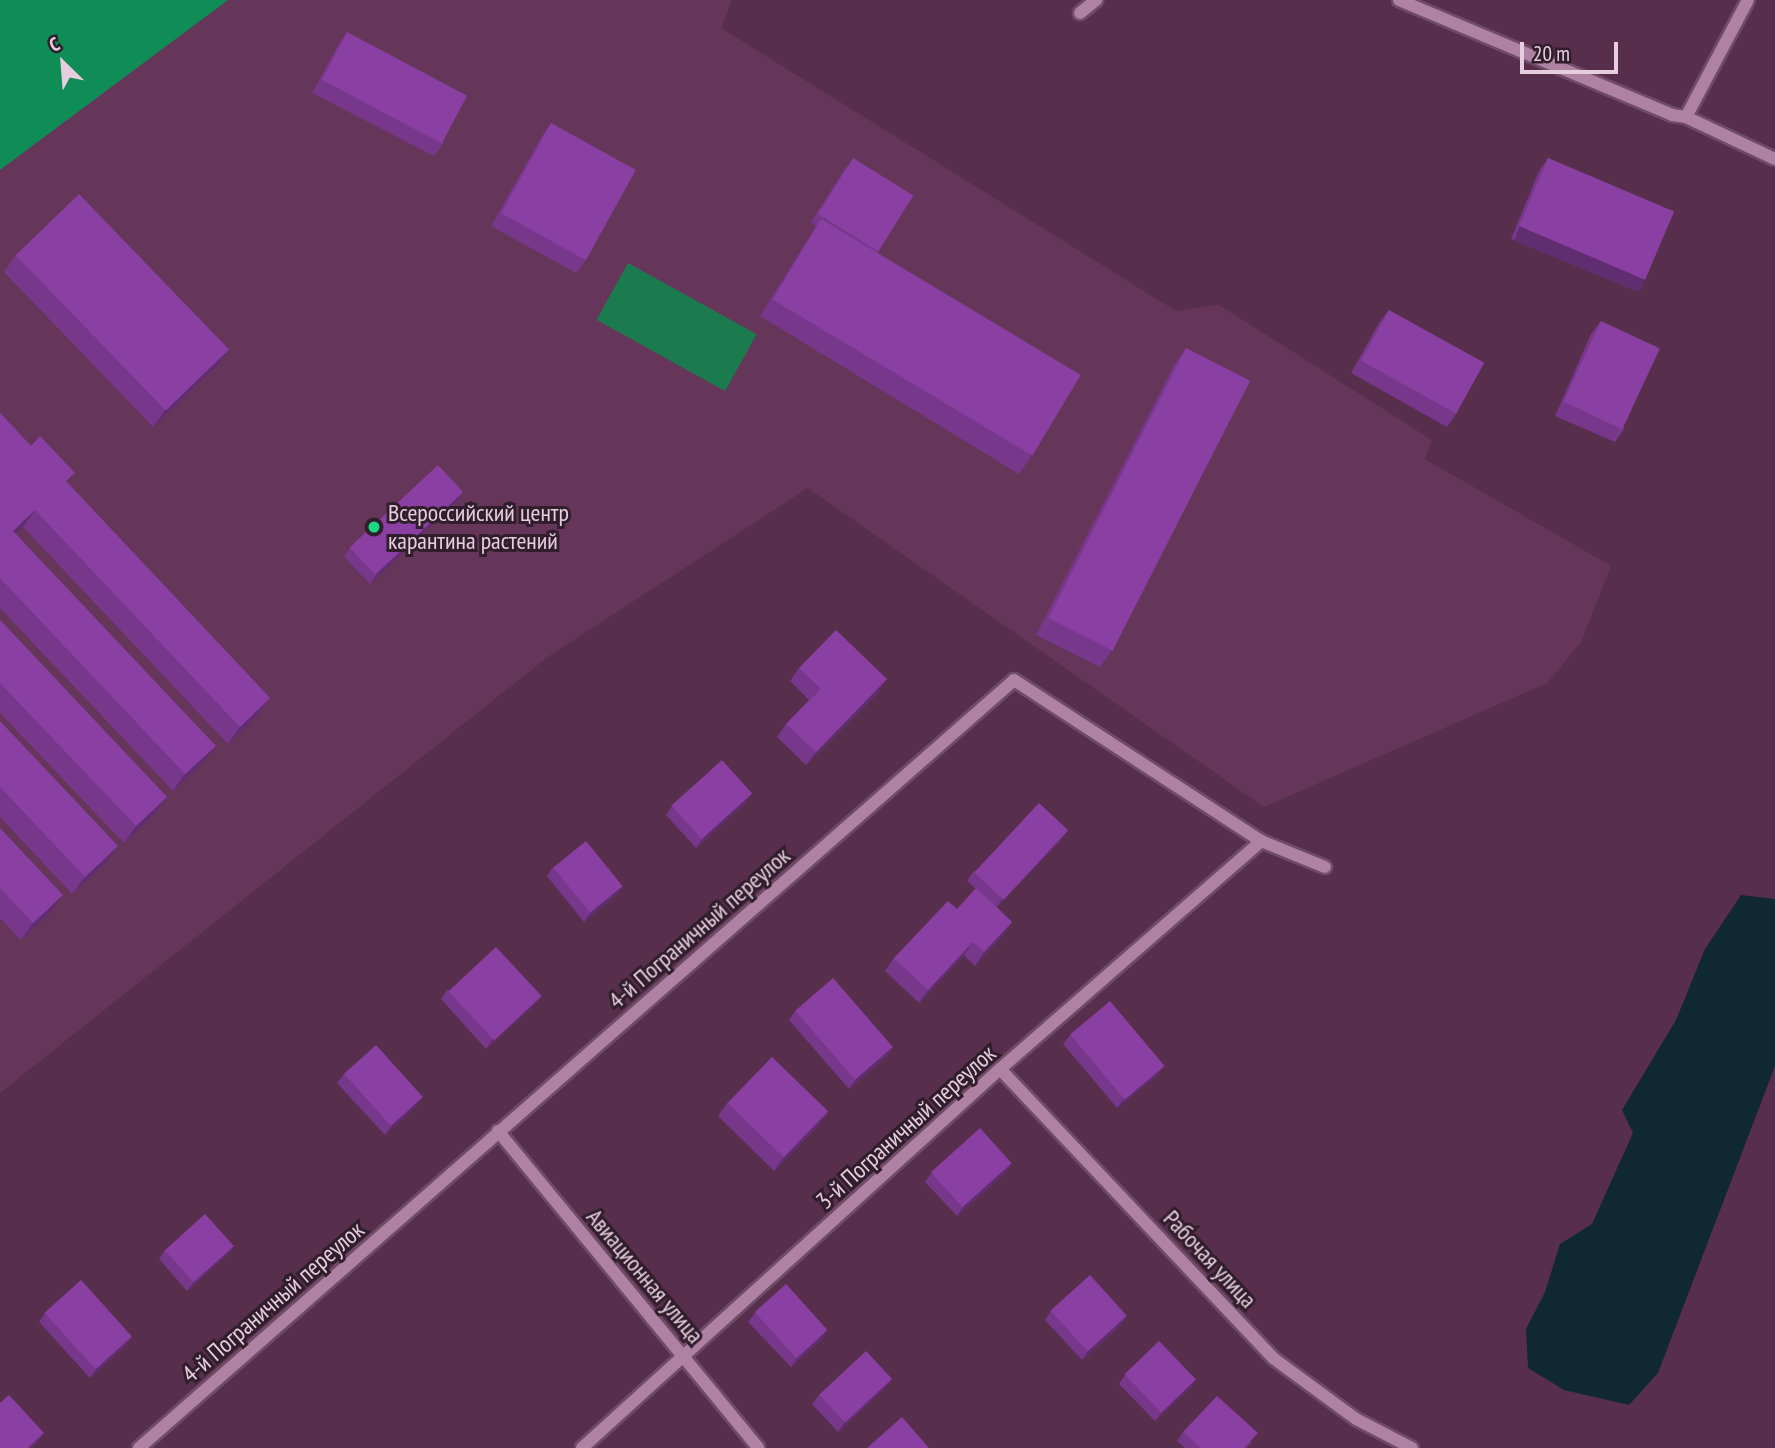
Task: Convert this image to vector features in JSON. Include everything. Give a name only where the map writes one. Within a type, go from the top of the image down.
[{"type":"street","points":[[1080,13],[1096,0]]},
{"type":"street","points":[[1686,117],[1748,0]]},
{"type":"street","points":[[1407,2],[1672,115],[1686,117],[1775,159]]},
{"type":"street","name":"4-й Пограничный переулок","points":[[139,1448],[1014,680],[1261,842],[1325,867]]},
{"type":"street","name":"3-й Пограничный переулок","points":[[582,1448],[1000,1069],[1261,842]]},
{"type":"street","name":"Рабочая улица","points":[[1000,1069],[1273,1359],[1356,1419],[1412,1448]]},
{"type":"street","name":"Авиационная улица","points":[[498,1131],[758,1448]]},
{"type":"shaded area","name":"Всероссийский центр карантина растений","points":[[0,0],[732,0],[721,28],[1176,311],[1219,305],[1432,440],[1425,459],[1611,566],[1581,642],[1547,683],[1264,807],[808,488],[549,656],[0,1093]]},
{"type":"green space","points":[[0,0],[228,0],[0,170]]},
{"type":"green space","points":[[628,263],[757,334],[725,391],[596,320]]},
{"type":"water","points":[[1741,895],[1775,899],[1775,1066],[1658,1373],[1629,1405],[1564,1390],[1528,1368],[1526,1329],[1545,1292],[1560,1244],[1592,1224],[1633,1133],[1622,1110],[1676,1020],[1705,949]]},
{"type":"building","points":[[347,32],[467,96],[442,144],[322,80]]},
{"type":"building","points":[[551,123],[636,170],[586,260],[501,213]]},
{"type":"building","points":[[853,158],[913,196],[878,252],[818,214]]},
{"type":"building","points":[[1548,158],[1674,212],[1645,280],[1519,226]]},
{"type":"building","points":[[79,194],[229,349],[166,411],[16,255]]},
{"type":"building","points":[[821,219],[1081,375],[1032,456],[773,300]]},
{"type":"building","points":[[1389,310],[1484,363],[1456,414],[1361,361]]},
{"type":"building","points":[[1601,321],[1660,348],[1622,429],[1563,402]]},
{"type":"building","points":[[1186,348],[1250,381],[1113,651],[1048,618]]},
{"type":"building","points":[[0,413],[31,446],[40,436],[75,473],[66,481],[270,698],[240,727],[35,510],[13,531],[216,746],[185,774],[0,578]]},
{"type":"building","points":[[438,465],[463,492],[375,575],[350,548]]},
{"type":"building","points":[[0,620],[167,797],[136,826],[0,683]]},
{"type":"building","points":[[836,630],[887,679],[816,752],[786,724],[821,689],[799,668]]},
{"type":"building","points":[[0,721],[118,846],[85,877],[0,787]]},
{"type":"building","points":[[722,760],[752,793],[702,839],[671,806]]},
{"type":"building","points":[[1039,803],[1068,830],[1003,900],[974,872]]},
{"type":"building","points":[[0,828],[63,895],[33,923],[0,888]]},
{"type":"building","points":[[586,841],[623,886],[590,913],[553,867]]},
{"type":"building","points":[[976,888],[1012,922],[984,952],[973,942],[928,990],[894,958],[948,901],[957,909]]},
{"type":"building","points":[[496,947],[542,996],[494,1040],[448,991]]},
{"type":"building","points":[[833,978],[893,1047],[855,1079],[795,1011]]},
{"type":"building","points":[[1110,1001],[1165,1066],[1125,1100],[1070,1034]]},
{"type":"building","points":[[376,1045],[423,1097],[391,1126],[344,1074]]},
{"type":"building","points":[[772,1057],[828,1111],[784,1157],[728,1103]]},
{"type":"building","points":[[980,1128],[1011,1163],[962,1207],[931,1172]]},
{"type":"building","points":[[205,1214],[234,1246],[194,1282],[165,1250]]},
{"type":"building","points":[[1090,1275],[1127,1316],[1087,1351],[1051,1310]]},
{"type":"building","points":[[81,1280],[132,1336],[95,1369],[45,1313]]},
{"type":"building","points":[[786,1284],[827,1330],[796,1358],[755,1312]]},
{"type":"building","points":[[1159,1341],[1196,1379],[1161,1412],[1124,1374]]},
{"type":"building","points":[[866,1351],[892,1379],[845,1422],[819,1395]]},
{"type":"building","points":[[9,1395],[44,1433],[28,1448],[0,1448],[0,1403]]},
{"type":"building","points":[[1217,1396],[1258,1433],[1244,1448],[1201,1448],[1183,1432]]},
{"type":"building","points":[[902,1417],[929,1448],[867,1448]]},
{"type":"place","name":"Всероссийский центр карантина растений","points":[[374,527]]}]
